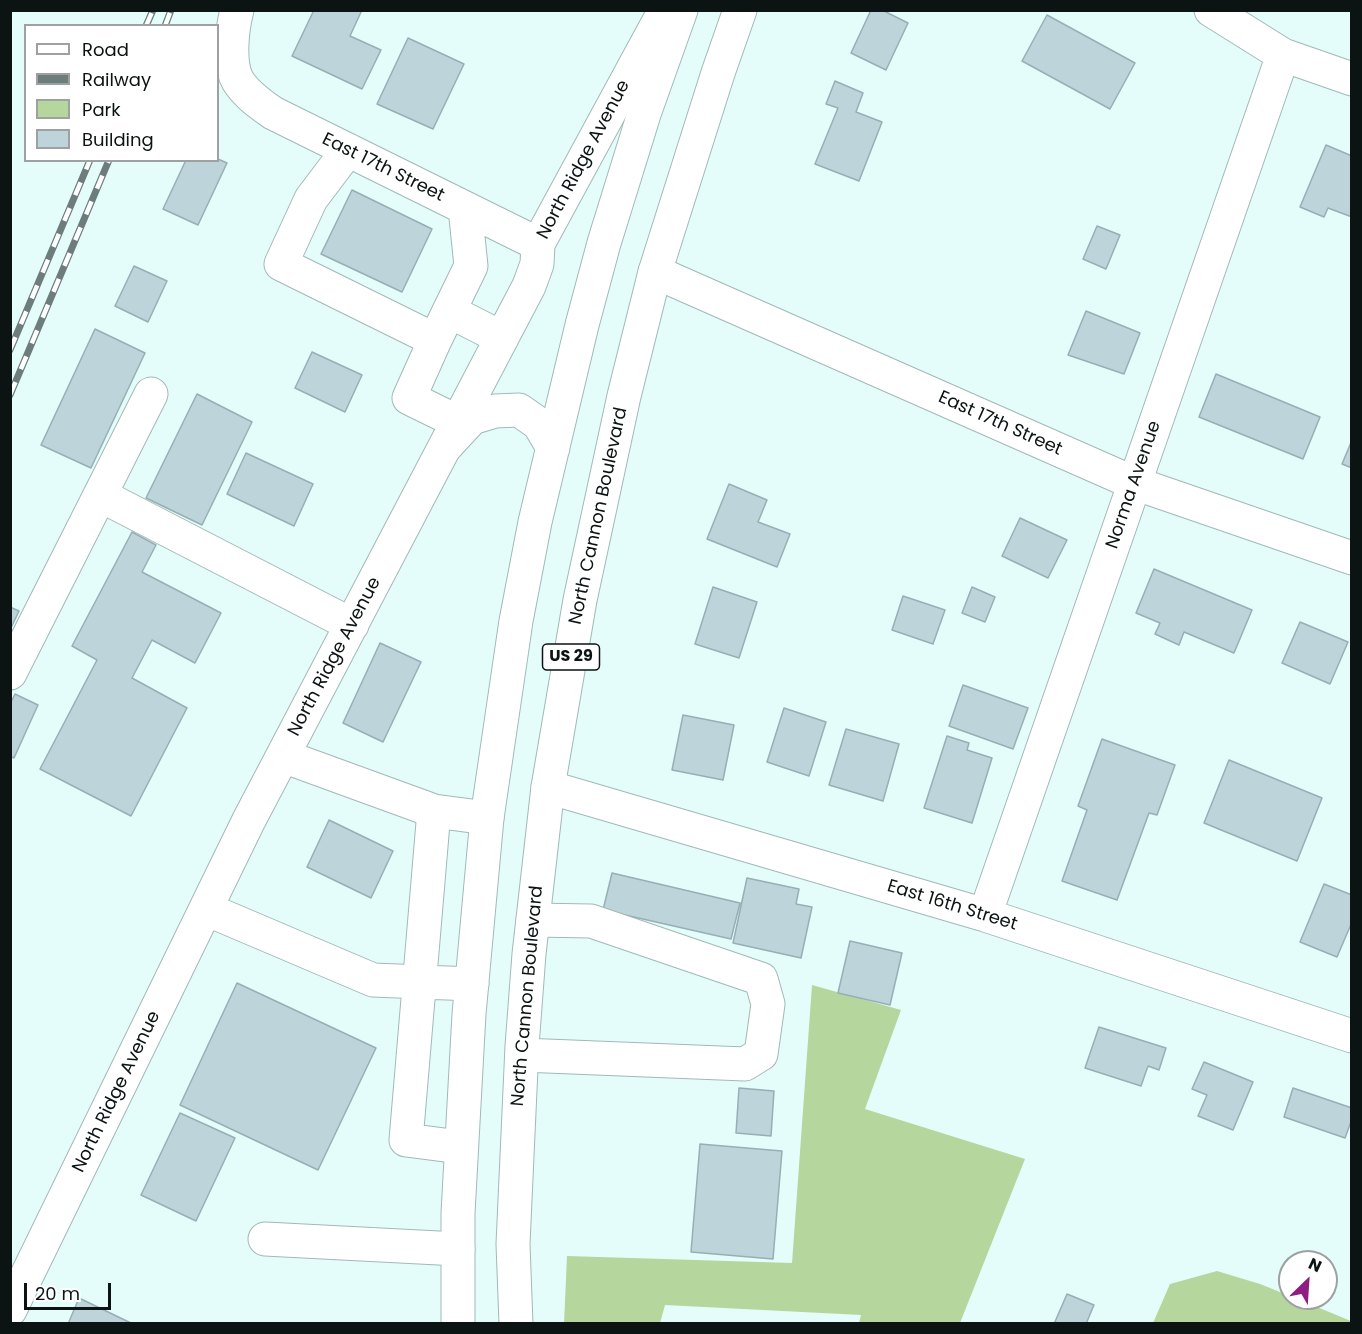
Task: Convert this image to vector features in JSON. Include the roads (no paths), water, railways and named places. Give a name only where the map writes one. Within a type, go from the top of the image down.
[{"type":"street","name":"East 17th Street","points":[[237,10],[231,47],[237,80],[252,98],[273,113],[538,244]]},
{"type":"street","name":"North Ridge Avenue","points":[[10,1310],[283,756],[529,286],[537,264],[538,244],[665,10]]},
{"type":"street","points":[[458,1323],[460,1147],[472,984],[487,818],[516,621],[535,522],[604,243],[644,114],[681,10]]},
{"type":"street","name":"North Cannon Boulevard","points":[[516,1323],[513,1244],[522,1055],[533,920],[548,787],[580,600],[624,396],[655,272],[740,10]]},
{"type":"street","points":[[1211,10],[1283,55],[1352,79]]},
{"type":"street","name":"Norma Avenue","points":[[985,915],[1283,55]]},
{"type":"street","points":[[348,150],[311,199],[281,264],[435,340]]},
{"type":"street","points":[[465,208],[471,266],[409,398],[452,434],[472,418],[495,411],[519,410],[538,424],[553,448]]},
{"type":"street","name":"East 17th Street","points":[[655,272],[1134,483],[1352,558]]},
{"type":"street","points":[[449,311],[502,338]]},
{"type":"street","points":[[10,673],[151,394]]},
{"type":"street","points":[[100,495],[352,625]]},
{"type":"street","points":[[283,756],[434,812],[487,818]]},
{"type":"street","name":"East 16th Street","points":[[548,787],[985,915],[1352,1036]]},
{"type":"street","points":[[434,812],[406,1140],[460,1147]]},
{"type":"street","points":[[206,909],[373,980],[472,984]]},
{"type":"street","points":[[522,1055],[745,1064],[760,1054],[768,1004],[760,979],[591,921],[533,920]]},
{"type":"street","points":[[265,1239],[458,1249]]},
{"type":"railway","points":[[147,24],[153,10]]},
{"type":"railway","points":[[166,24],[171,10]]},
{"type":"railway","points":[[10,350],[89,162]]},
{"type":"railway","points":[[10,395],[108,162]]}]
